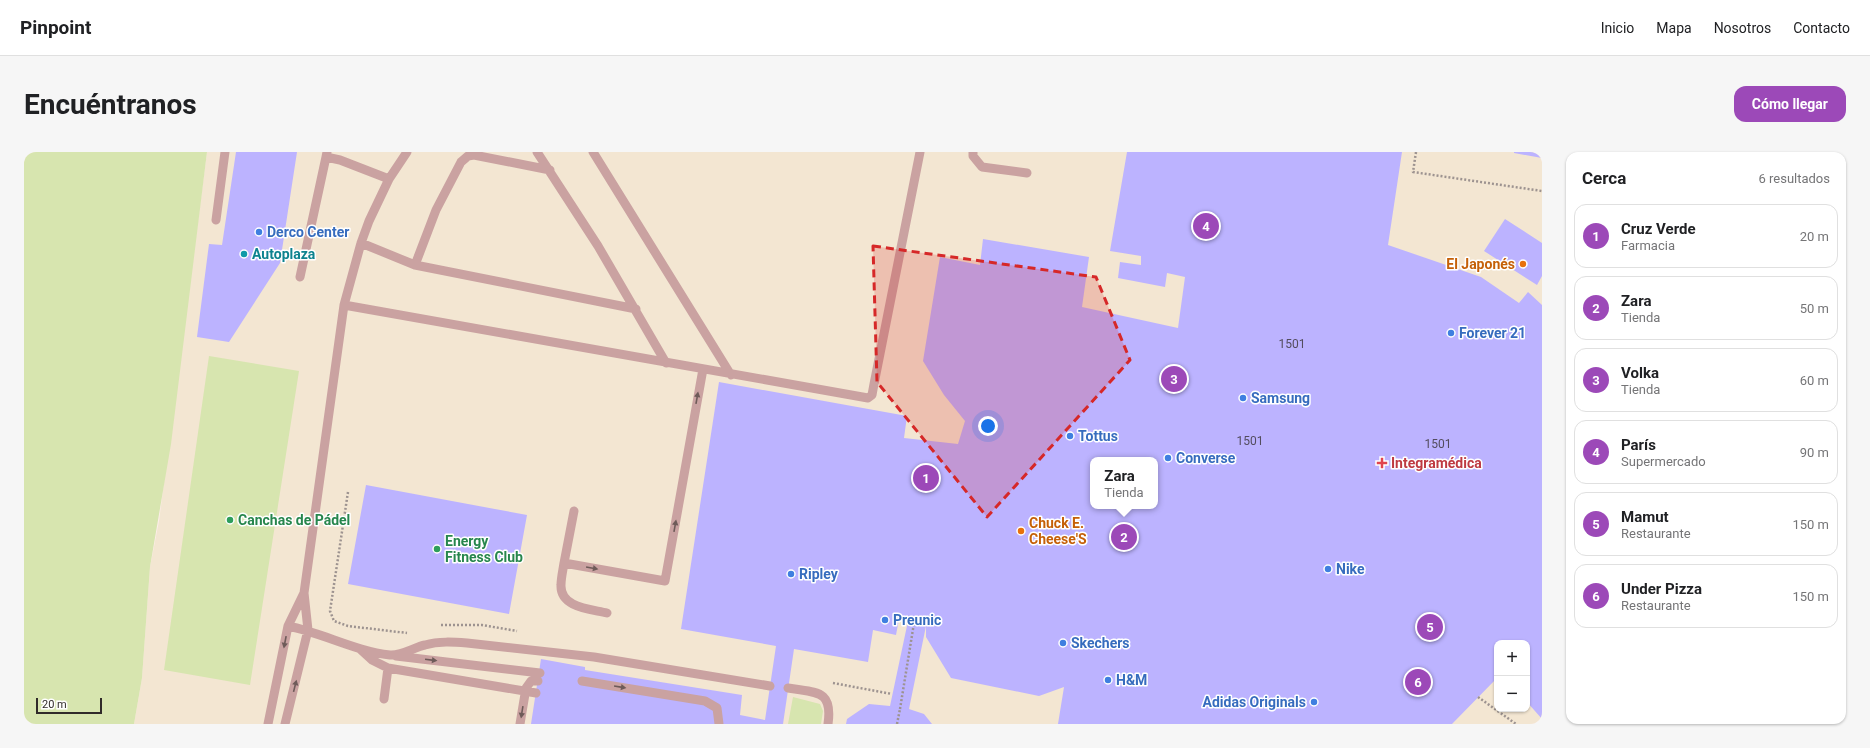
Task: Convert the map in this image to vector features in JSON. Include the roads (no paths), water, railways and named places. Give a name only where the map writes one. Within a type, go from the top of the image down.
[{"type":"lane","points":[[216,220],[225,152]]},
{"type":"lane","points":[[285,724],[308,630],[304,593],[344,305],[361,243],[389,179],[406,152]]},
{"type":"lane","points":[[537,152],[550,170],[636,309],[666,363]]},
{"type":"lane","points":[[593,152],[731,375]]},
{"type":"lane","points":[[344,305],[731,375],[868,398],[872,395],[920,152]]},
{"type":"lane","points":[[974,152],[973,156],[982,167],[1027,173]]},
{"type":"lane","points":[[300,277],[326,155],[389,179]]},
{"type":"lane","points":[[414,265],[436,210],[461,162],[468,156],[474,155],[550,170]]},
{"type":"lane","points":[[361,243],[414,265],[636,309]]},
{"type":"lane","points":[[564,563],[665,581],[702,369]]},
{"type":"lane","points":[[574,511],[561,585],[566,599],[575,606],[607,613]]},
{"type":"lane","points":[[268,724],[288,626],[304,593]]},
{"type":"lane","points":[[288,626],[308,630],[360,649],[392,656],[539,677],[531,681],[526,688],[520,724]]},
{"type":"lane","points":[[392,656],[426,644],[461,642],[594,657],[770,686]]},
{"type":"lane","points":[[360,649],[372,660],[388,668],[536,693]]},
{"type":"lane","points":[[384,699],[388,668]]},
{"type":"lane","points":[[582,681],[705,701],[717,708],[719,724]]},
{"type":"lane","points":[[788,688],[817,693],[824,696],[829,705],[828,724]]},
{"type":"place","name":"París","points":[[1206,226]]},
{"type":"place","name":"Derco Center","points":[[259,232]]},
{"type":"place","name":"Autoplaza","points":[[244,254]]},
{"type":"place","name":"El Japonés","points":[[1523,264]]},
{"type":"place","name":"Forever 21","points":[[1451,333]]},
{"type":"place","name":"Volka","points":[[1174,379]]},
{"type":"place","name":"Samsung","points":[[1243,398]]},
{"type":"place","name":"Tottus","points":[[1070,436]]},
{"type":"place","name":"Converse","points":[[1168,458]]},
{"type":"place","name":"Integramédica","points":[[1382,463]]},
{"type":"place","name":"Cruz Verde","points":[[926,478]]},
{"type":"place","name":"Canchas de Pádel","points":[[230,520]]},
{"type":"place","name":"Chuck E. Cheese'S","points":[[1021,531]]},
{"type":"place","name":"Zara","points":[[1124,537]]},
{"type":"place","name":"Energy Fitness Club","points":[[437,549]]},
{"type":"place","name":"Nike","points":[[1328,569]]},
{"type":"place","name":"Ripley","points":[[791,574]]},
{"type":"place","name":"Preunic","points":[[885,620]]},
{"type":"place","name":"Mamut","points":[[1430,627]]},
{"type":"place","name":"Skechers","points":[[1063,643]]},
{"type":"place","name":"H&M","points":[[1108,680]]},
{"type":"place","name":"Under Pizza","points":[[1418,682]]},
{"type":"place","name":"Adidas Originals","points":[[1314,702]]}]
